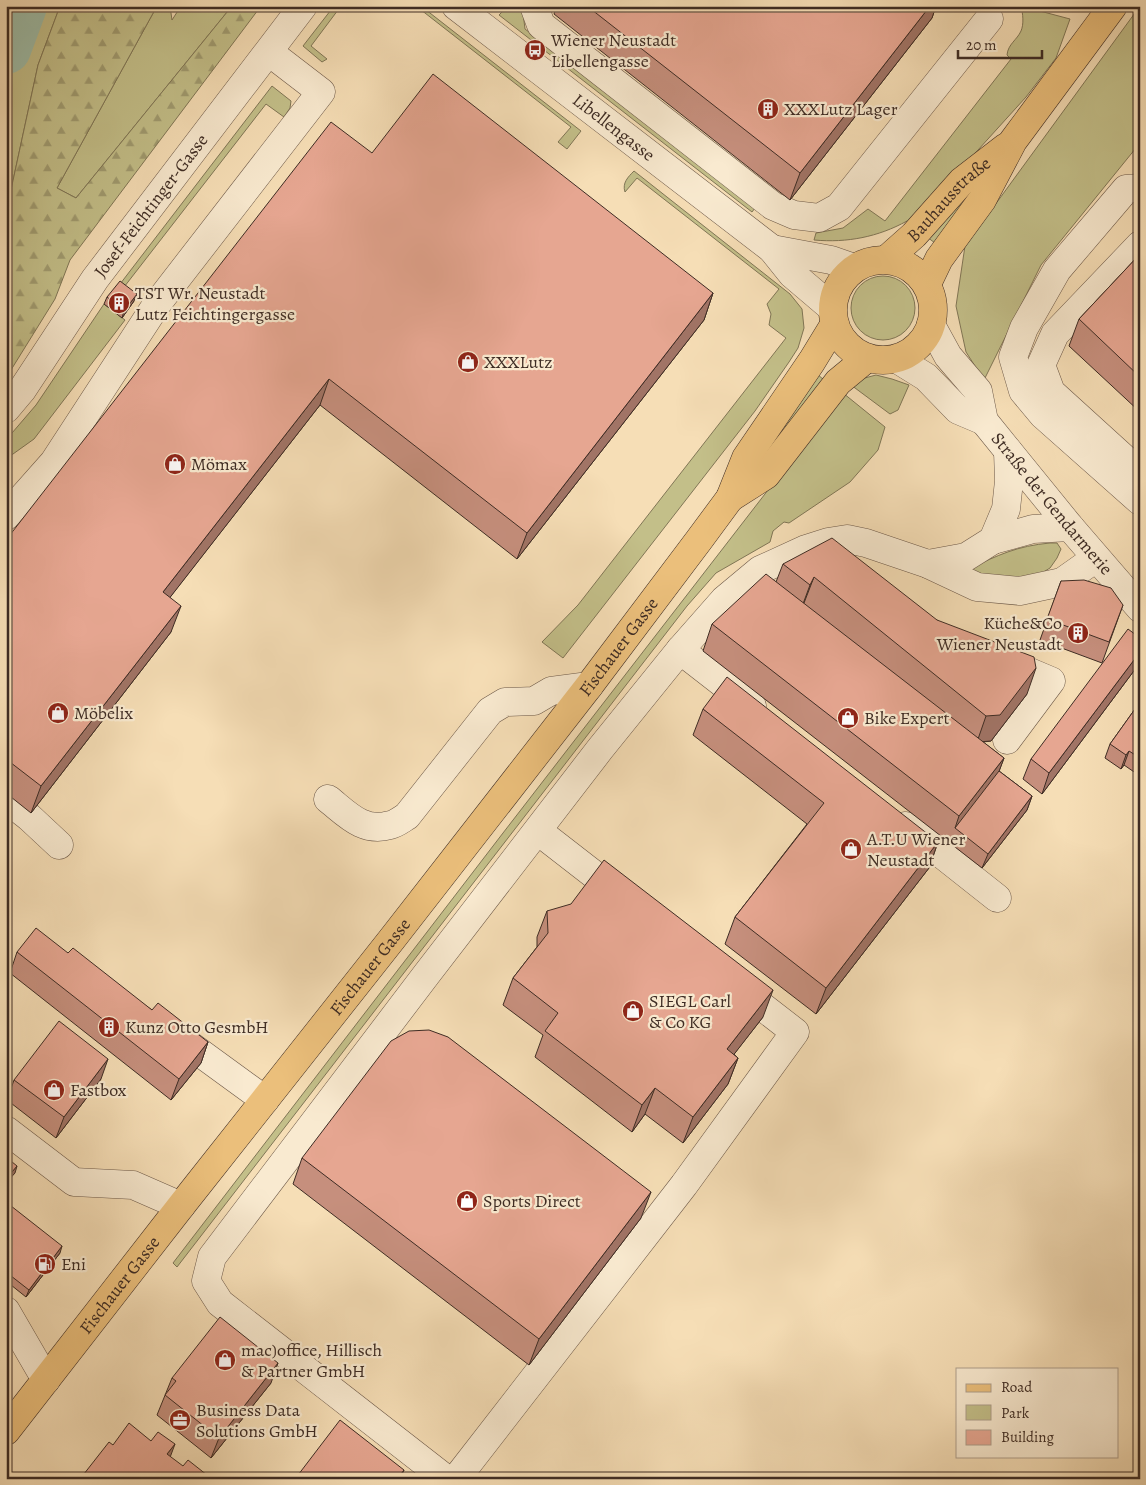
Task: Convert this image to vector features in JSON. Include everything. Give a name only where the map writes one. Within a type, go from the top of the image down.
[{"type":"main road","name":"Bauhausstraße","points":[[927,284],[939,259],[982,200],[1013,141],[1113,6]]},
{"type":"main road","name":"Bauhausstraße","points":[[887,259],[914,235],[962,181],[1013,141]]},
{"type":"main road","points":[[887,259],[903,263],[917,272],[927,284],[933,304],[931,325],[924,340],[912,351],[897,358],[882,360],[867,358],[853,351],[842,339],[833,316],[835,292],[842,279],[854,268],[870,261],[887,259]]},
{"type":"main road","name":"Fischauer Gasse","points":[[6,1432],[589,686],[730,498],[746,458],[812,361],[833,316]]},
{"type":"main road","name":"Fischauer Gasse","points":[[730,498],[766,475],[838,382],[867,358]]},
{"type":"street","name":"Josef-Feichtinger-Gasse","points":[[6,409],[22,390],[95,279],[303,6]]},
{"type":"street","points":[[534,6],[541,25],[773,206],[794,215],[819,218],[839,207],[989,19]]},
{"type":"street","name":"Libellengasse","points":[[464,9],[772,249],[792,274],[833,316]]},
{"type":"street","points":[[8,514],[54,462],[157,304],[321,92],[269,52]]},
{"type":"street","points":[[1140,188],[1126,189],[1057,270],[1024,328],[1014,357],[1023,391],[1043,415],[1140,501]]},
{"type":"street","points":[[1140,245],[1125,273],[1090,310],[1055,334],[1041,366],[1051,392],[1140,473]]},
{"type":"street","name":"Libellengasse","points":[[772,249],[831,260],[854,268]]},
{"type":"street","name":"Straße der Gendarmerie","points":[[931,325],[948,356],[978,391],[984,421],[1070,527],[1140,608]]},
{"type":"street","name":"Straße der Gendarmerie","points":[[897,358],[926,377],[958,410],[984,421]]},
{"type":"street","points":[[993,540],[1006,509],[1010,481],[1008,451]]},
{"type":"street","points":[[928,564],[966,557],[993,540],[1033,529],[1070,527]]},
{"type":"street","points":[[446,1479],[220,1303],[206,1281],[212,1257],[606,741],[680,650],[724,600],[760,570],[806,549],[828,542],[847,539],[866,543],[928,564],[977,587],[1020,591],[1062,582],[1096,558]]},
{"type":"street","points":[[828,542],[851,566]]},
{"type":"street","points":[[680,650],[773,722]]},
{"type":"street","points":[[980,651],[1052,681],[1007,740]]},
{"type":"street","points":[[328,799],[360,824],[377,828],[391,825],[407,816],[490,711],[505,702],[534,701],[551,691],[589,686]]},
{"type":"street","points":[[6,799],[59,845],[18,828],[6,819]]},
{"type":"street","points":[[889,813],[997,898]]},
{"type":"street","points":[[538,831],[646,915]]},
{"type":"street","points":[[456,1479],[684,1186],[795,1032],[716,970]]},
{"type":"street","points":[[152,1019],[265,1100]]},
{"type":"street","points":[[6,1130],[74,1182],[133,1185],[181,1206]]},
{"type":"street","points":[[6,1311],[46,1380]]},
{"type":"green space","points":[[6,6],[60,6],[38,65],[6,207]]},
{"type":"green space","points":[[60,6],[157,6],[57,188],[76,198],[232,6],[261,6],[70,260],[55,299],[6,378],[6,207],[38,65]]},
{"type":"green space","points":[[157,6],[170,6],[172,20],[181,6],[232,6],[76,198],[57,188]]},
{"type":"green space","points":[[334,6],[341,6],[311,46],[327,59],[322,62],[303,46]]},
{"type":"green space","points":[[416,6],[421,6],[581,131],[567,149],[558,142],[571,127]]},
{"type":"green space","points":[[1021,6],[1070,19],[1056,58],[1026,97],[911,224],[907,221],[874,235],[850,240],[814,240],[816,233],[843,228],[868,209],[885,221],[1011,59],[1007,55],[1008,51],[1023,25]]},
{"type":"green space","points":[[1140,6],[1140,143],[1041,265],[984,380],[966,352],[956,306],[965,246]]},
{"type":"green space","points":[[514,7],[523,13],[525,29],[755,208],[752,212],[499,15],[506,8]]},
{"type":"green space","points":[[272,86],[291,101],[290,108],[284,117],[266,104],[121,291],[117,288]]},
{"type":"green space","points":[[634,171],[790,294],[802,309],[804,328],[798,348],[755,411],[563,658],[542,642],[578,605],[786,338],[769,325],[771,314],[767,304],[779,289],[637,178],[625,192],[625,183]]},
{"type":"green space","points":[[971,189],[975,192],[935,243],[927,237]]},
{"type":"green space","points":[[883,276],[895,279],[906,285],[912,296],[915,308],[912,320],[906,331],[895,337],[883,340],[871,337],[860,331],[854,320],[851,308],[854,296],[860,285],[871,279]]},
{"type":"green space","points":[[104,304],[125,320],[34,439],[6,459],[6,440],[36,405]]},
{"type":"green space","points":[[817,374],[824,380],[757,467],[753,464]]},
{"type":"green space","points":[[876,375],[909,385],[898,410],[890,414],[851,385],[861,379]]},
{"type":"green space","points":[[843,393],[885,427],[878,450],[850,482],[789,523],[784,522],[773,531],[770,542],[716,573],[687,606],[177,1267],[173,1263]]},
{"type":"green space","points":[[1057,543],[1061,549],[1057,558],[1050,568],[1032,579],[997,581],[969,569],[1008,552],[1028,546]]},
{"type":"building","name":"XXXLutz Lager","points":[[587,6],[930,6],[800,173]]},
{"type":"building","points":[[433,74],[713,293],[527,533],[329,379],[163,592],[181,606],[41,786],[6,759],[6,540],[331,122],[372,153]]},
{"type":"building","points":[[1140,254],[1140,377],[1079,319]]},
{"type":"building","points":[[120,281],[137,294],[124,311],[107,297]]},
{"type":"building","points":[[832,538],[937,620],[1034,657],[1036,668],[1000,715],[986,716],[814,577],[810,585],[783,564]]},
{"type":"building","name":"Bike Expert","points":[[766,574],[1004,758],[959,816],[712,624]]},
{"type":"building","points":[[1084,580],[1111,588],[1123,605],[1109,642],[1047,619],[1061,581]]},
{"type":"building","points":[[1128,629],[1140,638],[1140,652],[1049,773],[1031,759]]},
{"type":"building","name":"A.T.U Wiener Neustadt","points":[[727,677],[938,842],[826,988],[735,917],[824,803],[703,709]]},
{"type":"building","points":[[1140,702],[1140,758],[1129,751],[1126,755],[1110,744]]},
{"type":"building","points":[[999,771],[1032,796],[988,854],[955,828]]},
{"type":"building","name":"SIEGL Carl & Co KG","points":[[604,860],[773,990],[727,1049],[738,1058],[693,1117],[655,1088],[642,1105],[545,1031],[558,1013],[513,978],[548,933],[547,911],[571,904]]},
{"type":"building","points":[[36,928],[68,953],[73,948],[152,1010],[158,1003],[208,1042],[179,1079],[17,952]]},
{"type":"building","name":"Fastbox","points":[[59,1021],[108,1059],[64,1117],[14,1080]]},
{"type":"building","name":"Sports Direct","points":[[429,1030],[448,1037],[651,1192],[539,1339],[302,1158],[391,1041],[409,1031]]},
{"type":"building","points":[[6,1157],[17,1166],[6,1179]]},
{"type":"building","points":[[6,1202],[62,1246],[29,1290],[6,1272]]},
{"type":"building","points":[[220,1317],[278,1363],[219,1438],[165,1395],[176,1381],[172,1378]]},
{"type":"building","points":[[340,1420],[404,1470],[397,1479],[295,1479]]},
{"type":"building","points":[[129,1423],[151,1441],[158,1432],[175,1444],[167,1454],[183,1466],[188,1460],[212,1479],[80,1479],[109,1442],[113,1445]]},
{"type":"waterway","points":[[6,49],[22,6]]},
{"type":"place","name":"Wiener Neustadt Libellengasse","points":[[535,50]]},
{"type":"place","name":"XXXLutz Lager","points":[[768,109]]},
{"type":"place","name":"TST Wr. Neustadt Lutz Feichtingergasse","points":[[119,303]]},
{"type":"place","name":"XXXLutz","points":[[468,362]]},
{"type":"place","name":"Mömax","points":[[175,464]]},
{"type":"place","name":"Küche&Co Wiener Neustadt","points":[[1078,633]]},
{"type":"place","name":"Möbelix","points":[[58,713]]},
{"type":"place","name":"Bike Expert","points":[[848,718]]},
{"type":"place","name":"A.T.U Wiener Neustadt","points":[[851,849]]},
{"type":"place","name":"SIEGL Carl & Co KG","points":[[633,1011]]},
{"type":"place","name":"Kunz Otto GesmbH","points":[[109,1027]]},
{"type":"place","name":"Fastbox","points":[[54,1090]]},
{"type":"place","name":"Sports Direct","points":[[467,1201]]},
{"type":"place","name":"Eni","points":[[45,1264]]},
{"type":"place","name":"mac)office, Hillisch & Partner GmbH","points":[[225,1360]]},
{"type":"place","name":"Business Data Solutions GmbH","points":[[180,1420]]}]
